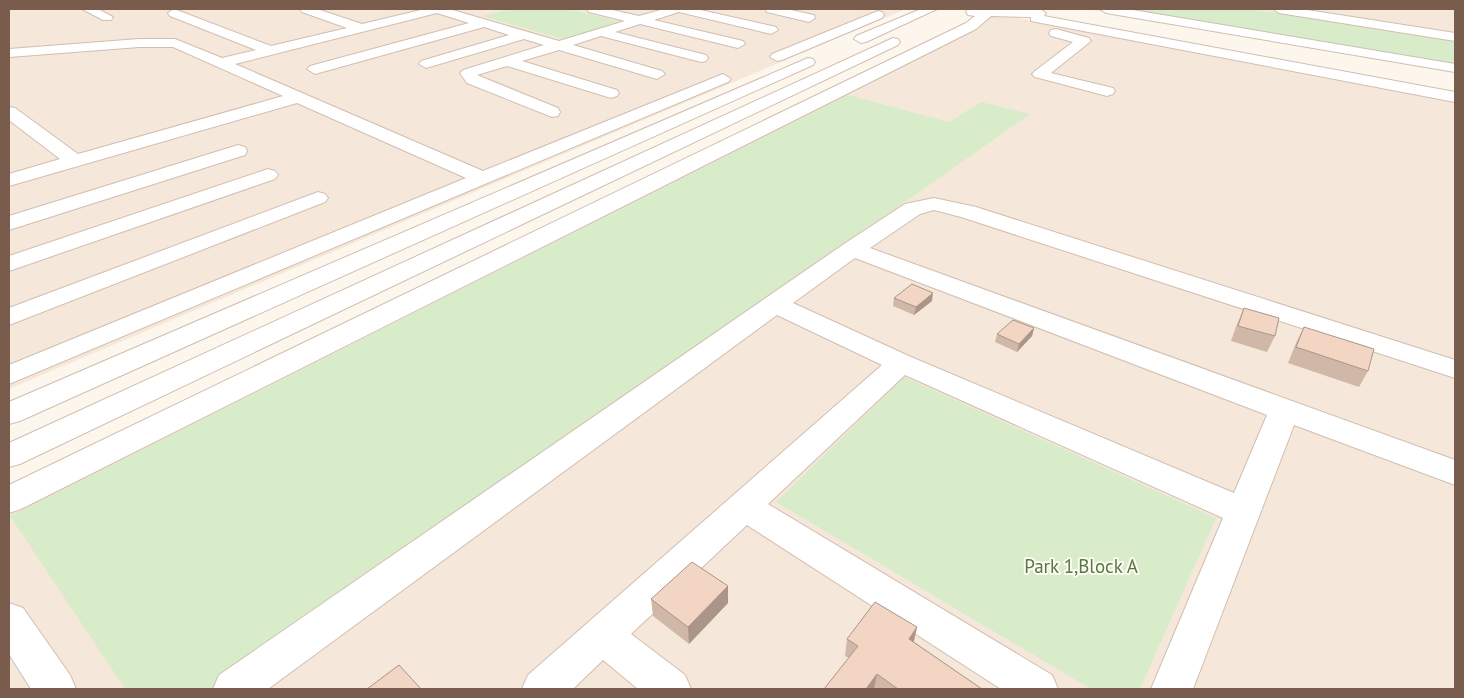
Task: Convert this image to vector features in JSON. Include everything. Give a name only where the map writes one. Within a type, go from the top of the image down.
[{"type":"street","points":[[88,9],[107,17]]},
{"type":"street","points":[[306,9],[361,28]]},
{"type":"street","points":[[221,63],[437,9],[657,74]]},
{"type":"street","points":[[600,9],[738,44]]},
{"type":"street","points":[[552,112],[472,80],[468,73],[676,9]]},
{"type":"street","points":[[681,9],[771,30]]},
{"type":"street","points":[[771,9],[809,18]]},
{"type":"street","points":[[9,375],[894,9]]},
{"type":"street","points":[[9,414],[928,9]]},
{"type":"street","points":[[1018,9],[1038,15],[1250,60],[1455,97]]},
{"type":"street","points":[[1058,9],[1455,78]]},
{"type":"street","points":[[1106,9],[1455,68]]},
{"type":"street","points":[[1278,9],[1455,37]]},
{"type":"street","points":[[9,500],[614,203],[905,47],[962,11],[1038,15],[1232,47],[1455,88]]},
{"type":"street","points":[[9,456],[905,47],[971,26],[989,11]]},
{"type":"street","points":[[174,13],[271,51]]},
{"type":"street","points":[[1038,15],[1022,23],[1022,25],[1084,41],[1040,74],[1107,92]]},
{"type":"street","points":[[315,69],[484,23]]},
{"type":"street","points":[[600,32],[700,58]]},
{"type":"street","points":[[426,64],[523,35]]},
{"type":"street","points":[[9,53],[163,42],[182,45],[482,178]]},
{"type":"street","points":[[1232,47],[1250,60]]},
{"type":"street","points":[[786,54],[832,49]]},
{"type":"street","points":[[507,61],[611,93]]},
{"type":"street","points":[[1282,66],[1306,61]]},
{"type":"street","points":[[9,180],[298,97]]},
{"type":"street","points":[[9,112],[75,161]]},
{"type":"street","points":[[9,223],[238,151]]},
{"type":"street","points":[[9,264],[268,175]]},
{"type":"street","points":[[9,317],[318,198]]},
{"type":"street","points":[[234,689],[852,249],[913,209],[934,204],[968,212],[1455,369]]},
{"type":"street","points":[[852,249],[1455,473]]},
{"type":"street","points":[[775,304],[901,363],[1243,512]]},
{"type":"street","points":[[543,689],[901,363]]},
{"type":"street","points":[[1172,689],[1284,410]]},
{"type":"street","points":[[744,506],[1037,689]]},
{"type":"street","points":[[9,620],[55,689]]},
{"type":"street","points":[[602,635],[670,689]]},
{"type":"shaded area","points":[[9,9],[906,9],[9,389]]},
{"type":"shaded area","points":[[1085,9],[1455,9],[1455,72]]},
{"type":"shaded area","points":[[997,14],[1455,101],[1455,689],[9,689],[9,509]]},
{"type":"green space","points":[[511,9],[570,9],[620,22],[562,39],[482,16]]},
{"type":"green space","points":[[1123,9],[1252,9],[1455,41],[1455,64]]},
{"type":"green space","points":[[848,95],[949,122],[981,102],[1030,114],[214,689],[125,689],[10,516]]},
{"type":"green space","name":"Park 1,Block A","points":[[904,377],[1216,518],[1140,689],[1091,689],[776,502]]},
{"type":"building","points":[[912,284],[933,293],[916,307],[894,298]]},
{"type":"building","points":[[1244,308],[1279,318],[1275,336],[1238,326]]},
{"type":"building","points":[[1013,320],[1034,328],[1019,344],[997,334]]},
{"type":"building","points":[[1304,327],[1374,349],[1368,371],[1296,347]]},
{"type":"building","points":[[692,562],[728,586],[688,627],[651,599]]},
{"type":"building","points":[[875,602],[917,627],[909,639],[982,689],[898,689],[877,674],[866,689],[824,689],[858,646],[847,639]]},
{"type":"building","points":[[399,665],[421,689],[367,689]]}]
